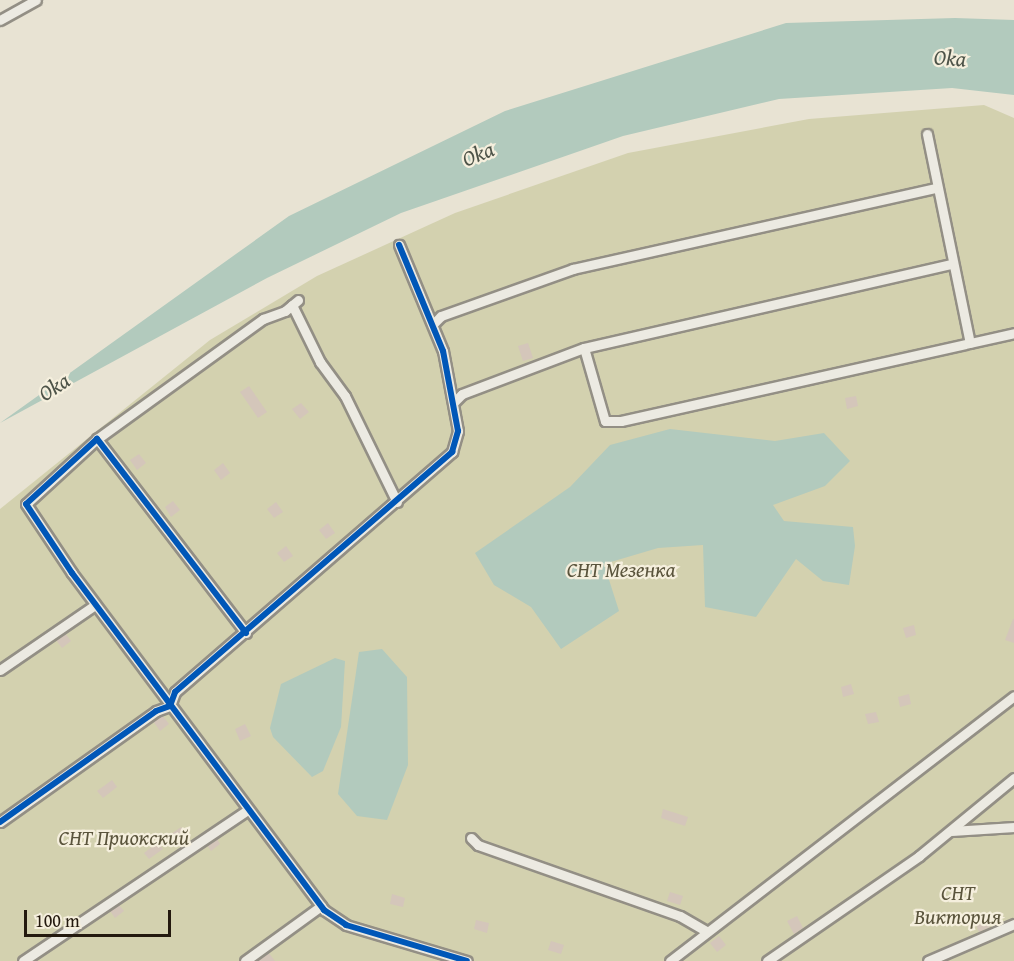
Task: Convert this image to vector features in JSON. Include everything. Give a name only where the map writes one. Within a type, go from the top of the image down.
[{"type":"street","points":[[0,20],[36,0]]},
{"type":"street","points":[[927,134],[936,188],[970,343]]},
{"type":"street","points":[[433,324],[441,316],[573,269],[936,188]]},
{"type":"street","points":[[170,706],[175,692],[246,633],[452,452],[458,431],[454,402],[433,324],[399,244]]},
{"type":"street","points":[[454,402],[462,394],[584,348],[952,264]]},
{"type":"street","points":[[397,502],[345,396],[320,362],[295,302],[263,319],[97,439],[26,504],[95,605],[321,906],[346,925],[452,959],[467,961]]},
{"type":"street","points":[[584,348],[605,421],[621,421],[1014,333]]},
{"type":"street","points":[[97,439],[246,633]]},
{"type":"street","points":[[0,670],[95,605]]},
{"type":"street","points":[[670,961],[1014,696]]},
{"type":"street","points":[[0,822],[156,711],[170,706]]},
{"type":"street","points":[[767,961],[952,831],[1014,778]]},
{"type":"street","points":[[23,961],[248,810]]},
{"type":"street","points":[[952,831],[1014,827]]},
{"type":"street","points":[[471,838],[477,845],[680,916],[706,932]]},
{"type":"street","points":[[245,961],[321,906]]},
{"type":"street","points":[[928,961],[1014,924]]},
{"type":"green space","name":"СНТ Мезенка","points":[[984,105],[1014,118],[1014,961],[0,961],[0,509],[210,340],[317,276],[455,213],[628,153],[809,119]]},
{"type":"water","name":"Oka","points":[[955,18],[1014,20],[1014,95],[952,88],[779,99],[623,136],[401,213],[267,278],[0,423],[289,216],[505,111],[786,23]]},
{"type":"water","points":[[670,429],[775,441],[824,433],[850,461],[825,486],[773,505],[784,521],[853,527],[855,546],[849,585],[823,581],[796,559],[756,617],[705,607],[703,545],[658,548],[604,564],[619,611],[561,649],[531,607],[494,585],[475,553],[570,487],[610,445]]},
{"type":"water","points":[[382,649],[407,677],[408,765],[387,820],[357,816],[338,794],[359,652]]},
{"type":"water","points":[[335,658],[345,661],[341,727],[323,771],[312,777],[273,737],[270,728],[281,684]]},
{"type":"building","points":[[528,343],[533,358],[523,361],[518,346]]},
{"type":"building","points":[[249,386],[267,412],[258,418],[240,392]]},
{"type":"building","points":[[856,396],[858,406],[847,409],[845,398]]},
{"type":"building","points":[[301,403],[309,412],[300,419],[292,409]]},
{"type":"building","points":[[139,454],[146,463],[137,470],[130,460]]},
{"type":"building","points":[[223,463],[230,473],[221,480],[214,470]]},
{"type":"building","points":[[173,501],[180,510],[171,517],[165,507]]},
{"type":"building","points":[[276,502],[283,512],[274,518],[267,509]]},
{"type":"building","points":[[328,523],[335,533],[326,539],[319,530]]},
{"type":"building","points":[[286,546],[293,556],[284,562],[277,553]]},
{"type":"building","points":[[1014,619],[1014,643],[1005,640]]},
{"type":"building","points":[[914,625],[916,635],[906,638],[903,628]]},
{"type":"building","points":[[65,633],[71,641],[62,648],[56,640]]},
{"type":"building","points":[[851,684],[854,694],[843,697],[841,687]]},
{"type":"building","points":[[909,694],[911,704],[900,707],[898,697]]},
{"type":"building","points":[[876,712],[879,722],[868,724],[865,714]]},
{"type":"building","points":[[163,716],[169,724],[160,731],[153,721]]},
{"type":"building","points":[[245,724],[251,736],[240,741],[235,729]]},
{"type":"building","points":[[112,780],[117,787],[103,798],[97,791]]},
{"type":"building","points":[[663,809],[688,817],[685,826],[661,818]]},
{"type":"building","points":[[181,827],[186,833],[172,843],[167,837]]},
{"type":"building","points":[[217,839],[220,844],[211,851],[207,845]]},
{"type":"building","points":[[158,842],[163,849],[149,859],[144,853]]},
{"type":"building","points":[[670,892],[683,896],[680,905],[667,901]]},
{"type":"building","points":[[392,894],[405,898],[403,907],[390,904]]},
{"type":"building","points":[[119,905],[124,911],[115,918],[110,911]]},
{"type":"building","points":[[797,916],[803,928],[794,934],[787,921]]},
{"type":"building","points":[[984,916],[990,927],[979,932],[974,921]]},
{"type":"building","points":[[476,920],[489,923],[487,933],[474,929]]},
{"type":"building","points":[[719,936],[726,945],[717,952],[710,943]]},
{"type":"building","points":[[551,941],[564,945],[561,954],[548,950]]},
{"type":"building","points":[[268,952],[275,961],[257,961]]},
{"type":"cycle path","points":[[0,822],[156,711],[170,706],[175,692],[452,452],[458,431],[443,351],[399,245]]},
{"type":"cycle path","points":[[246,633],[97,439],[26,504],[72,573],[324,910],[346,925],[467,961]]},
{"type":"park label","name":"СНТ Приокский","points":[[124,838]]},
{"type":"park label","name":"СНТ Виктория","points":[[958,905]]}]
